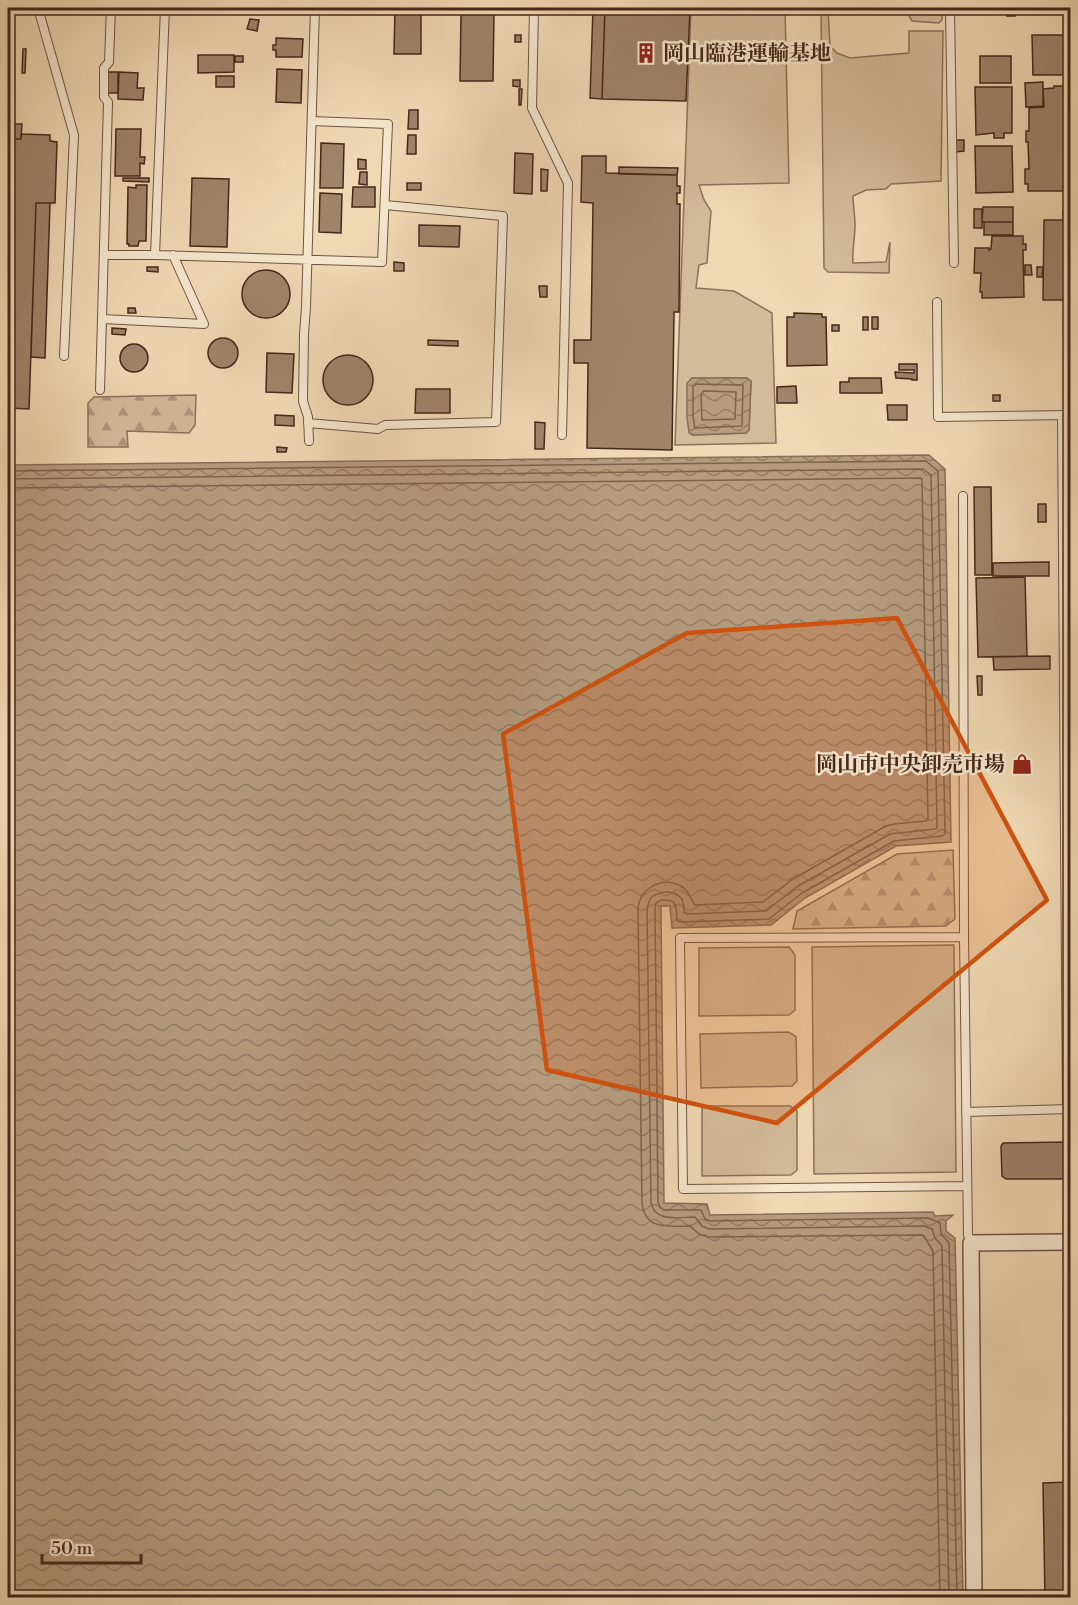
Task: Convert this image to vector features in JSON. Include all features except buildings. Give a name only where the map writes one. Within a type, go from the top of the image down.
[{"type":"street","points":[[974,1598],[971,1243],[1071,1242]]},
{"type":"lane","points":[[38,8],[74,135],[64,356]]},
{"type":"lane","points":[[100,390],[108,102],[104,97],[104,68],[109,62],[111,8]]},
{"type":"lane","points":[[155,255],[165,8]]},
{"type":"lane","points":[[309,441],[308,417],[303,401],[315,8]]},
{"type":"lane","points":[[534,8],[532,108],[568,183],[562,435]]},
{"type":"lane","points":[[950,8],[954,263]]},
{"type":"lane","points":[[104,255],[382,262],[388,124],[312,121]]},
{"type":"lane","points":[[308,423],[378,429],[385,425],[496,422],[503,216],[384,205]]},
{"type":"lane","points":[[102,319],[204,324],[173,255]]},
{"type":"lane","points":[[937,302],[938,417],[1066,415],[1069,1109],[966,1112]]},
{"type":"lane","points":[[963,496],[964,937],[968,1235],[971,1243]]},
{"type":"lane","points":[[964,937],[680,938],[683,1189],[967,1186]]},
{"type":"highlighted area","points":[[897,618],[1047,900],[777,1123],[547,1070],[503,734],[687,633]]},
{"type":"green space","points":[[691,8],[785,8],[789,183],[699,185],[711,211],[707,263],[699,265],[696,288],[734,291],[772,313],[776,443],[675,445]],"holes":[[[692,378],[747,378],[751,381],[749,430],[746,433],[693,435]]]},
{"type":"green space","points":[[821,8],[828,8],[830,46],[837,53],[850,58],[909,53],[909,31],[943,31],[941,181],[891,184],[886,189],[866,190],[853,196],[855,225],[853,263],[886,262],[890,242],[889,273],[828,272],[824,268]]},
{"type":"green space","points":[[909,8],[942,8],[942,20],[939,23],[912,21]]},
{"type":"green space","points":[[196,395],[195,425],[189,433],[127,431],[128,447],[88,447],[88,403],[94,397]]},
{"type":"green space","points":[[953,850],[955,919],[946,926],[793,929],[797,911],[897,854]]},
{"type":"green space","points":[[954,945],[956,1172],[814,1174],[812,947]]},
{"type":"green space","points":[[789,947],[795,955],[795,1010],[789,1015],[699,1016],[699,948]]},
{"type":"green space","points":[[789,1032],[796,1037],[797,1081],[792,1086],[701,1088],[700,1034]]},
{"type":"green space","points":[[702,1106],[790,1106],[797,1111],[797,1170],[791,1175],[702,1176]]},
{"type":"water","points":[[692,378],[747,378],[751,381],[749,430],[746,433],[693,435],[689,433],[687,383]]},
{"type":"water","points":[[929,455],[945,469],[951,842],[896,846],[805,898],[771,925],[672,928],[670,906],[661,906],[664,1203],[707,1204],[710,1215],[933,1212],[935,1216],[953,1215],[946,1221],[946,1231],[955,1238],[963,1597],[8,1597],[8,465]]},
{"type":"place","name":"岡山臨港運輸基地","points":[[646,53]]},
{"type":"place","name":"岡山市中央卸売市場","points":[[1022,764]]}]
